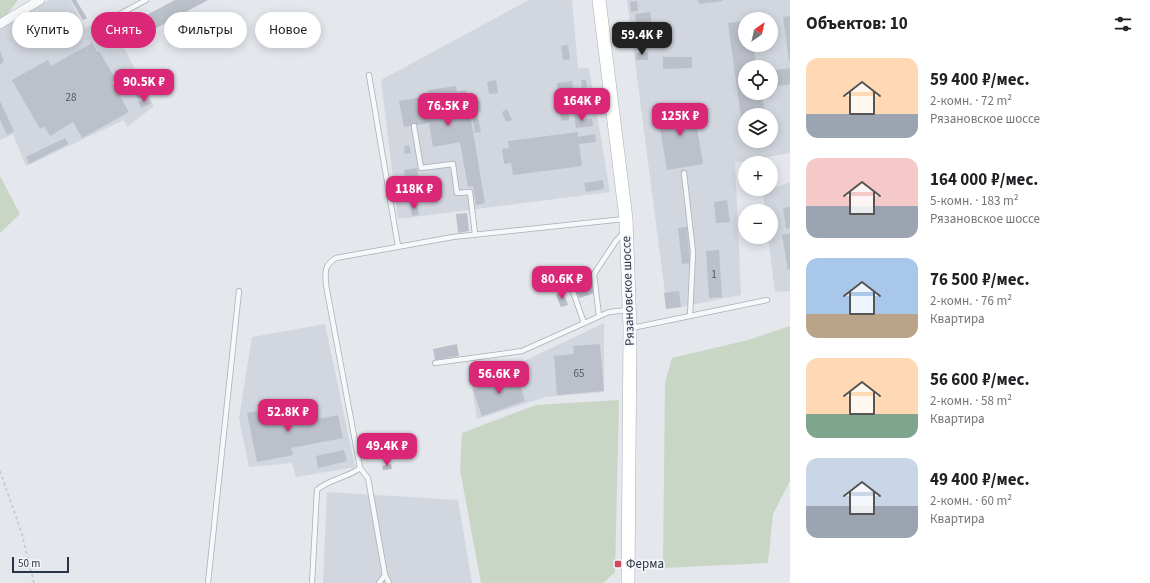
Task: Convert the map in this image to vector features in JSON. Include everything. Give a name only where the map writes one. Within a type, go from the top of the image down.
[{"type":"main road","name":"Рязановское шоссе","points":[[599,0],[626,224],[630,310],[628,583]]},
{"type":"street","points":[[0,24],[40,0]]},
{"type":"lane","points":[[124,12],[146,0]]},
{"type":"lane","points":[[369,75],[398,246]]},
{"type":"lane","points":[[414,126],[421,168],[453,164],[457,194],[470,192],[476,234]]},
{"type":"lane","points":[[684,173],[693,252],[690,316]]},
{"type":"lane","points":[[389,583],[385,575],[368,478],[360,468],[324,271],[328,262],[336,258],[398,246],[476,234],[626,224]]},
{"type":"lane","points":[[584,323],[570,283],[594,274],[626,224]]},
{"type":"lane","points":[[594,274],[599,316]]},
{"type":"lane","points":[[208,583],[239,291]]},
{"type":"lane","points":[[630,329],[767,300]]},
{"type":"lane","points":[[435,363],[522,351],[609,312],[630,310]]},
{"type":"lane","points":[[312,583],[317,490],[322,486],[353,474],[360,468]]},
{"type":"lane","points":[[379,583],[385,575]]},
{"type":"path","points":[[0,471],[22,534],[34,583]]},
{"type":"shaded area","points":[[49,0],[70,0],[76,12],[29,12]]},
{"type":"shaded area","points":[[529,0],[572,0],[578,68],[589,68],[610,192],[398,219],[381,80]]},
{"type":"shaded area","points":[[627,0],[790,0],[790,153],[774,156],[738,156],[738,162],[735,163],[741,295],[681,307],[667,308]]},
{"type":"shaded area","points":[[12,23],[12,48],[83,48],[83,24],[85,28],[91,26],[91,48],[124,48],[154,106],[127,127],[124,120],[26,166],[13,134],[0,140],[0,30]]},
{"type":"shaded area","points":[[790,182],[790,291],[775,292],[769,244],[778,244],[778,204],[764,204],[763,196],[778,196],[778,186]]},
{"type":"shaded area","points":[[604,323],[604,392],[546,397],[477,419],[472,386]]},
{"type":"shaded area","points":[[325,324],[355,467],[296,477],[292,463],[249,467],[239,418],[252,337]]},
{"type":"shaded area","points":[[327,492],[458,500],[472,583],[323,583]]},
{"type":"green space","points":[[0,0],[18,0],[0,24]]},
{"type":"green space","points":[[0,176],[20,214],[0,233]]},
{"type":"green space","points":[[790,326],[790,481],[773,514],[768,563],[663,568],[665,382],[672,358],[748,340]]},
{"type":"green space","points":[[619,400],[615,572],[603,583],[481,583],[460,470],[462,433],[536,405]]},
{"type":"building","points":[[71,0],[76,0],[87,18],[83,20],[83,12],[78,12]]},
{"type":"building","points":[[175,0],[208,0],[186,12],[164,12],[164,24],[156,28],[156,12],[152,12]]},
{"type":"building","points":[[698,0],[723,0],[723,1],[699,4]]},
{"type":"building","points":[[637,1],[638,11],[631,12],[630,2]]},
{"type":"building","points":[[650,12],[655,46],[639,48],[635,14]]},
{"type":"building","points":[[790,16],[790,61],[789,61],[783,17]]},
{"type":"building","points":[[738,22],[738,52],[754,52],[756,60],[738,60],[738,96],[728,23]]},
{"type":"building","points":[[91,44],[91,48],[95,48],[97,52],[99,51],[116,80],[112,82],[129,112],[82,138],[73,122],[50,136],[44,126],[40,129],[12,80],[48,60],[51,66]]},
{"type":"building","points":[[568,45],[570,59],[563,60],[561,46]]},
{"type":"building","points":[[0,51],[4,62],[0,65]]},
{"type":"building","points":[[648,52],[648,60],[636,60],[636,53]]},
{"type":"building","points":[[663,57],[692,57],[692,68],[663,69]]},
{"type":"building","points":[[790,68],[790,84],[778,86],[778,70]]},
{"type":"building","points":[[496,80],[498,93],[489,94],[487,82]]},
{"type":"building","points":[[581,80],[586,80],[587,87],[582,88]]},
{"type":"building","points":[[572,81],[573,88],[568,89],[569,99],[567,99],[569,120],[561,121],[557,83]]},
{"type":"building","points":[[136,84],[144,96],[138,99],[131,86]]},
{"type":"building","points":[[456,86],[457,92],[466,90],[485,203],[476,205],[473,186],[468,187],[460,142],[433,147],[429,123],[404,127],[399,101],[429,96],[428,90]]},
{"type":"building","points":[[148,98],[151,104],[141,108],[138,102]]},
{"type":"building","points":[[739,100],[763,100],[764,108],[740,108]]},
{"type":"building","points":[[0,101],[14,131],[7,135],[0,120]]},
{"type":"building","points":[[480,101],[481,111],[477,112],[481,132],[475,133],[470,103]]},
{"type":"building","points":[[693,104],[703,164],[667,170],[657,110]]},
{"type":"building","points":[[507,109],[512,120],[506,122],[502,112]]},
{"type":"building","points":[[581,113],[582,120],[592,118],[593,126],[576,128],[574,114]]},
{"type":"building","points":[[578,132],[578,137],[595,134],[596,142],[579,144],[582,166],[513,175],[511,163],[504,164],[502,149],[509,148],[508,141]]},
{"type":"building","points":[[65,138],[68,144],[29,164],[26,157]]},
{"type":"building","points":[[409,145],[411,153],[405,154],[404,146]]},
{"type":"building","points":[[417,168],[421,192],[408,194],[404,170]]},
{"type":"building","points":[[603,180],[604,189],[586,192],[584,183]]},
{"type":"building","points":[[727,200],[730,222],[716,223],[714,202]]},
{"type":"building","points":[[417,203],[419,215],[412,216],[410,204]]},
{"type":"building","points":[[790,207],[790,228],[786,229],[783,208]]},
{"type":"building","points":[[467,213],[469,231],[458,233],[456,214]]},
{"type":"building","points":[[687,227],[690,263],[682,264],[678,228]]},
{"type":"building","points":[[790,233],[790,269],[788,270],[782,235]]},
{"type":"building","points":[[719,250],[722,297],[709,298],[706,251]]},
{"type":"building","points":[[592,286],[595,293],[579,298],[576,291]]},
{"type":"building","points":[[679,291],[681,307],[666,309],[664,293]]},
{"type":"building","points":[[563,292],[568,305],[561,307],[556,295]]},
{"type":"building","points":[[457,344],[459,356],[435,360],[433,349]]},
{"type":"building","points":[[600,344],[604,391],[557,395],[554,356],[574,354],[573,346]]},
{"type":"building","points":[[517,375],[525,401],[482,416],[473,390]]},
{"type":"building","points":[[283,406],[287,425],[338,415],[343,438],[291,448],[293,455],[257,462],[247,413]]},
{"type":"building","points":[[344,450],[347,461],[318,468],[316,456]]},
{"type":"building","points":[[391,464],[392,469],[383,470],[382,466]]},
{"type":"place","name":"Ферма","points":[[618,564]]}]
